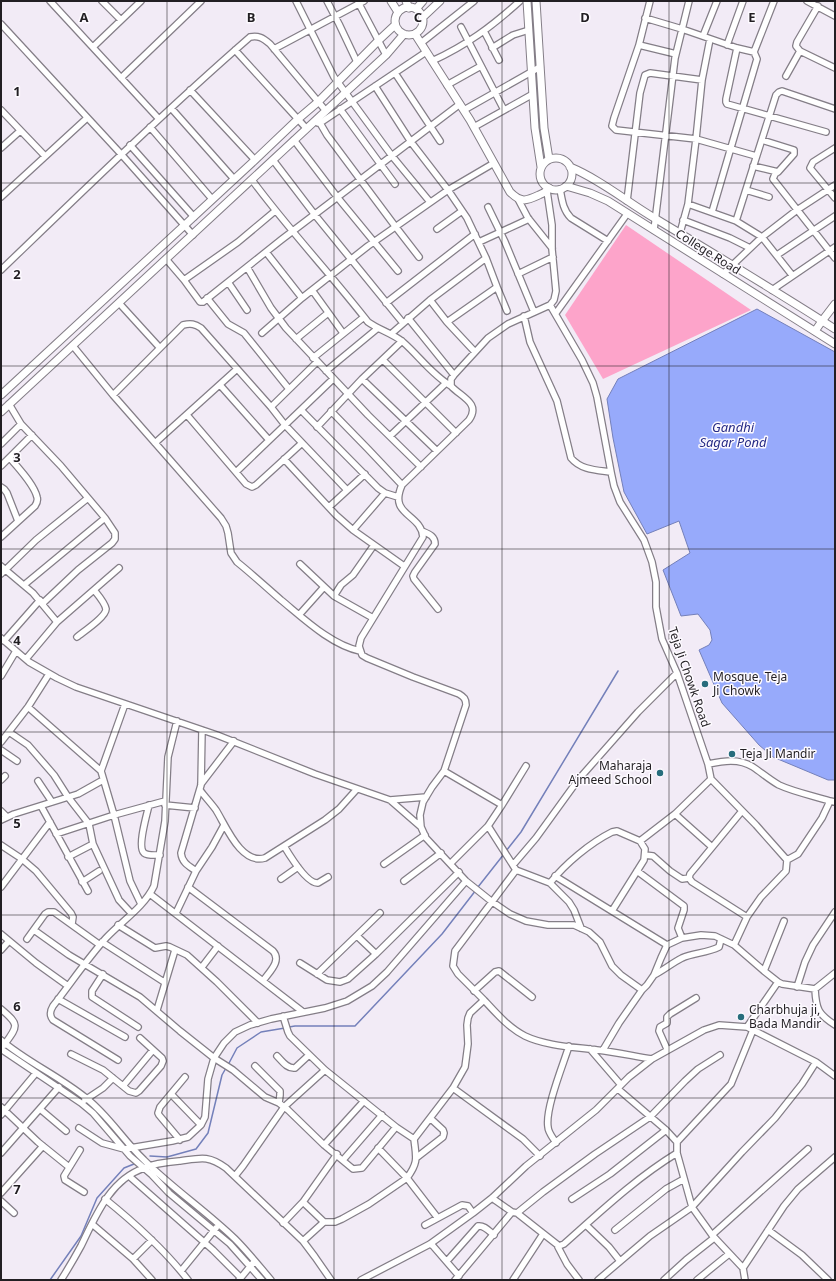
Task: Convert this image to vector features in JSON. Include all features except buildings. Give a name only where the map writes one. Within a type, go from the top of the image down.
[{"type":"main road","points":[[391,1],[398,12]]},
{"type":"main road","points":[[410,6],[421,15],[422,18],[421,28],[415,34],[410,35],[404,34],[397,30],[395,21],[398,12],[402,9],[423,1]]},
{"type":"main road","points":[[422,18],[440,1]]},
{"type":"main road","points":[[527,1],[535,128],[541,167],[540,177],[548,190]]},
{"type":"main road","points":[[536,1],[544,128],[549,159]]},
{"type":"main road","points":[[1,395],[318,102],[395,25]]},
{"type":"main road","points":[[1,412],[313,124],[363,75],[386,55],[404,34]]},
{"type":"main road","points":[[415,34],[462,107],[510,192],[518,199],[530,200],[548,190],[563,188],[572,177],[570,166],[563,159],[549,159],[541,167]]},
{"type":"main road","name":"College Road","points":[[570,166],[579,170],[654,218],[835,329]]},
{"type":"main road","name":"College Road","points":[[563,188],[600,197],[835,344]]},
{"type":"main road","points":[[140,267],[149,275]]},
{"type":"main road","points":[[815,331],[835,304]]},
{"type":"main road","points":[[46,355],[53,364]]},
{"type":"main road","points":[[33,366],[38,368],[42,374]]},
{"type":"street","points":[[50,1],[159,119]]},
{"type":"street","points":[[102,1],[121,20]]},
{"type":"street","points":[[93,47],[140,1]]},
{"type":"street","points":[[121,78],[201,1]]},
{"type":"street","points":[[296,1],[332,74],[392,156],[430,202]]},
{"type":"street","points":[[327,1],[357,62]]},
{"type":"street","points":[[421,43],[472,1]]},
{"type":"street","points":[[432,61],[468,42],[493,25],[520,1]]},
{"type":"street","points":[[650,1],[639,45],[612,124],[613,128],[616,130],[696,139],[730,150],[756,156]]},
{"type":"street","points":[[654,230],[654,218],[676,54],[689,1]]},
{"type":"street","points":[[702,36],[716,1]]},
{"type":"street","points":[[727,45],[743,1]]},
{"type":"street","points":[[712,212],[756,59],[754,52],[774,1]]},
{"type":"street","points":[[807,1],[835,16]]},
{"type":"street","points":[[274,49],[360,2],[386,55]]},
{"type":"street","points":[[818,6],[796,46],[800,51],[835,68]]},
{"type":"street","points":[[645,18],[727,45],[754,52]]},
{"type":"street","points":[[1,24],[121,154],[193,235]]},
{"type":"street","points":[[460,27],[504,110]]},
{"type":"street","points":[[492,48],[513,35],[529,30]]},
{"type":"street","points":[[484,31],[499,60]]},
{"type":"street","points":[[1,270],[130,145],[250,37],[255,36],[264,39],[326,111]]},
{"type":"street","points":[[680,233],[688,204],[702,80],[710,39]]},
{"type":"street","points":[[639,45],[676,54]]},
{"type":"street","points":[[737,48],[726,102],[727,104],[826,132]]},
{"type":"street","points":[[235,50],[298,119],[313,124],[327,135],[419,257]]},
{"type":"street","points":[[786,76],[800,51]]},
{"type":"street","points":[[313,124],[353,102],[426,52]]},
{"type":"street","points":[[447,85],[481,66]]},
{"type":"street","points":[[166,259],[200,302],[203,302],[430,126],[462,107],[495,92],[540,67]]},
{"type":"street","points":[[395,73],[440,141]]},
{"type":"street","points":[[627,201],[640,93],[644,75],[650,73],[702,80]]},
{"type":"street","points":[[375,86],[411,142],[448,190],[462,211],[479,242],[507,310]]},
{"type":"street","points":[[190,90],[255,160]]},
{"type":"street","points":[[736,221],[776,95],[782,91],[835,109]]},
{"type":"street","points":[[474,127],[533,94]]},
{"type":"street","points":[[171,108],[234,180]]},
{"type":"street","points":[[340,109],[395,184]]},
{"type":"street","points":[[1,110],[45,156]]},
{"type":"street","points":[[1,197],[87,118]]},
{"type":"street","points":[[150,127],[212,199]]},
{"type":"street","points":[[1,148],[20,131]]},
{"type":"street","points":[[294,140],[338,198],[398,271]]},
{"type":"street","points":[[762,140],[794,151],[794,154],[775,174],[773,179],[835,258]]},
{"type":"street","points":[[130,145],[194,217]]},
{"type":"street","points":[[835,148],[814,162],[810,168],[835,198]]},
{"type":"street","points":[[273,160],[314,215],[403,323]]},
{"type":"street","points":[[262,333],[302,298],[374,241],[448,190],[494,163]]},
{"type":"street","points":[[753,166],[778,172]]},
{"type":"street","points":[[252,180],[275,211],[331,275],[368,322],[402,341],[446,383],[473,406],[474,411],[469,420],[402,485],[397,500],[400,507],[420,527],[423,536],[361,638],[359,646],[362,655],[367,658],[464,697],[466,705],[444,771],[423,802],[420,815],[421,827],[426,838],[482,895],[510,914],[526,921],[548,925],[574,925],[590,932],[600,942],[612,966],[621,975],[642,990]]},
{"type":"street","points":[[723,274],[762,237],[797,210],[835,185]]},
{"type":"street","points":[[563,188],[564,208],[567,214],[571,218],[608,240]]},
{"type":"street","points":[[451,386],[451,379],[454,375],[488,338],[508,324],[550,305],[554,300],[556,291],[552,248],[552,225],[548,190]]},
{"type":"street","points":[[746,190],[769,197]]},
{"type":"street","points":[[518,199],[529,219],[552,248]]},
{"type":"street","points":[[688,204],[736,221],[762,237],[792,275]]},
{"type":"street","points":[[488,207],[501,233],[534,312]]},
{"type":"street","points":[[184,280],[238,242],[275,211]]},
{"type":"street","points":[[437,230],[462,211]]},
{"type":"street","points":[[556,314],[627,214]]},
{"type":"street","points":[[777,255],[835,216]]},
{"type":"street","points":[[479,242],[529,219]]},
{"type":"street","points":[[683,220],[730,238],[750,248]]},
{"type":"street","points":[[386,303],[475,234]]},
{"type":"street","points":[[772,290],[835,247]]},
{"type":"street","points":[[266,252],[302,298]]},
{"type":"street","points":[[518,274],[553,257]]},
{"type":"street","points":[[391,334],[430,300],[486,258]]},
{"type":"street","points":[[247,267],[278,319],[333,379],[421,467]]},
{"type":"street","points":[[228,282],[248,310]]},
{"type":"street","points":[[447,322],[497,287]]},
{"type":"street","points":[[312,290],[344,333]]},
{"type":"street","points":[[207,298],[228,324],[244,333],[289,389]]},
{"type":"street","points":[[430,300],[447,322],[475,352]]},
{"type":"street","points":[[119,303],[160,348]]},
{"type":"street","name":"Teja Ji Chowk Road","points":[[550,305],[582,360],[593,383],[614,486],[620,502],[644,540],[652,562],[656,582],[656,607],[662,639],[677,673],[708,764],[711,779]]},
{"type":"street","points":[[296,339],[328,313]]},
{"type":"street","points":[[524,316],[530,342],[557,401],[571,458],[576,464],[584,468],[611,472]]},
{"type":"street","points":[[271,407],[315,360],[364,317]]},
{"type":"street","points":[[408,318],[454,375]]},
{"type":"street","points":[[113,395],[183,325],[196,325],[201,328],[271,407],[285,425],[348,490]]},
{"type":"street","points":[[326,371],[378,328]]},
{"type":"street","points":[[317,427],[362,379],[402,341]]},
{"type":"street","points":[[73,346],[113,395],[221,518],[226,526],[231,553],[237,562],[308,623],[347,648],[360,651]]},
{"type":"street","points":[[383,360],[456,433]]},
{"type":"street","points":[[155,443],[237,369]]},
{"type":"street","points":[[236,472],[333,379]]},
{"type":"street","points":[[362,379],[437,451]]},
{"type":"street","points":[[390,436],[446,383]]},
{"type":"street","points":[[220,385],[269,440]]},
{"type":"street","points":[[9,404],[21,424],[61,466],[115,533],[114,539],[41,602],[3,640],[26,659],[49,674],[76,687],[234,741],[315,774],[390,800],[421,827]]},
{"type":"street","points":[[301,410],[385,493],[398,497]]},
{"type":"street","points":[[331,412],[402,485]]},
{"type":"street","points":[[187,415],[246,484],[252,487],[256,486],[302,443]]},
{"type":"street","points":[[1,444],[21,424]]},
{"type":"street","points":[[1,466],[32,435]]},
{"type":"street","points":[[1,537],[35,506],[38,497],[29,481],[10,458]]},
{"type":"street","points":[[284,459],[353,530],[404,566]]},
{"type":"street","points":[[329,507],[365,474]]},
{"type":"street","points":[[1,487],[7,493],[18,521]]},
{"type":"street","points":[[353,530],[385,493]]},
{"type":"street","points":[[57,622],[41,602],[24,585],[2,570],[88,498]]},
{"type":"street","points":[[24,585],[104,518]]},
{"type":"street","points":[[422,532],[432,536],[435,544],[413,576],[438,609]]},
{"type":"street","points":[[334,596],[341,585],[353,575],[374,545]]},
{"type":"street","points":[[300,564],[334,596],[373,618]]},
{"type":"street","points":[[26,659],[57,622],[119,568]]},
{"type":"street","points":[[299,615],[324,587]]},
{"type":"street","points":[[77,637],[105,613],[106,610],[94,590]]},
{"type":"street","points":[[1,676],[16,651]]},
{"type":"street","points":[[652,1059],[569,1046],[537,1040],[526,1036],[515,1030],[497,1015],[458,974],[454,966],[455,951],[578,780],[638,712],[677,673]]},
{"type":"street","points":[[1,742],[28,707],[49,674]]},
{"type":"street","points":[[125,704],[101,771],[114,815],[130,881],[141,904]]},
{"type":"street","points":[[28,707],[101,771]]},
{"type":"street","points":[[118,1060],[53,1020],[50,1016],[50,1012],[85,964],[118,925],[150,894],[154,886],[165,821],[168,757],[177,721]]},
{"type":"street","points":[[196,871],[184,862],[181,853],[200,788],[202,730]]},
{"type":"street","points":[[9,732],[28,745],[54,775],[88,824],[93,844],[119,900],[131,913]]},
{"type":"street","points":[[200,788],[234,741]]},
{"type":"street","points":[[1,750],[16,761]]},
{"type":"street","points":[[708,764],[729,760],[752,766],[766,778],[781,786],[833,801],[798,854],[787,860]]},
{"type":"street","points":[[451,864],[488,826],[526,766]]},
{"type":"street","points":[[444,771],[502,805]]},
{"type":"street","points":[[640,841],[675,814],[711,779],[787,860],[786,871],[761,897],[747,917],[734,945]]},
{"type":"street","points":[[1,820],[68,797],[103,780]]},
{"type":"street","points":[[38,781],[52,802]]},
{"type":"street","points":[[200,788],[216,810],[236,844],[247,855],[254,859],[260,860],[325,820],[339,809],[357,789]]},
{"type":"street","points":[[390,800],[426,797]]},
{"type":"street","points":[[56,834],[149,805],[165,803],[195,808]]},
{"type":"street","points":[[149,805],[143,834],[142,850],[144,853],[149,855],[160,854]]},
{"type":"street","points":[[41,806],[88,891]]},
{"type":"street","points":[[1,811],[7,817]]},
{"type":"street","points":[[689,878],[690,874],[742,811]]},
{"type":"street","points":[[675,814],[712,847]]},
{"type":"street","points":[[1,887],[50,822]]},
{"type":"street","points":[[176,913],[196,871],[224,825]]},
{"type":"street","points":[[488,826],[514,868],[550,883],[569,902],[581,928]]},
{"type":"street","points":[[550,883],[555,876],[582,852],[612,832],[617,832],[640,841],[645,849],[644,860],[612,911]]},
{"type":"street","points":[[384,864],[425,835]]},
{"type":"street","points":[[68,856],[93,844]]},
{"type":"street","points":[[1,845],[22,859],[36,871],[71,913],[73,917],[72,924]]},
{"type":"street","points":[[284,846],[298,867],[311,882],[315,884],[328,877]]},
{"type":"street","points":[[404,881],[440,853]]},
{"type":"street","points":[[645,855],[653,856],[670,872],[682,879],[689,878]]},
{"type":"street","points":[[281,879],[298,867]]},
{"type":"street","points":[[82,882],[99,871]]},
{"type":"street","points":[[637,871],[684,906],[678,928],[682,938]]},
{"type":"street","points":[[300,963],[327,980],[340,982],[348,979],[376,954],[459,872]]},
{"type":"street","points":[[555,876],[667,945]]},
{"type":"street","points":[[689,878],[692,882],[747,917]]},
{"type":"street","points":[[79,1128],[102,1143],[124,1149],[133,1149],[180,1140],[188,1137],[196,1131],[205,1117],[208,1079],[224,1043],[235,1032],[250,1025],[284,1019],[303,1012],[325,1008],[347,1001],[372,986],[387,972],[468,882]]},
{"type":"street","points":[[188,887],[273,951],[276,955],[276,963],[263,982]]},
{"type":"street","points":[[150,894],[303,1012]]},
{"type":"street","points":[[27,939],[45,914],[48,912],[54,912],[102,944],[164,982]]},
{"type":"street","points":[[797,987],[805,962],[813,945],[835,912]]},
{"type":"street","points":[[317,974],[380,913]]},
{"type":"street","points":[[764,971],[784,921]]},
{"type":"street","points":[[118,925],[155,948],[166,946],[187,955],[202,967],[258,1023]]},
{"type":"street","points":[[34,930],[61,950],[140,996],[180,1031],[216,1059],[233,1070],[265,1097],[279,1103],[284,1107],[324,1145],[354,1169],[362,1168],[396,1127]]},
{"type":"street","points":[[1,934],[68,986]]},
{"type":"street","points":[[602,1050],[618,1023],[654,975],[660,958],[667,945],[682,938],[701,935],[715,936],[734,945],[778,982],[797,987],[815,989],[835,973]]},
{"type":"street","points":[[357,936],[376,954]]},
{"type":"street","points":[[654,975],[665,970],[681,959],[719,947],[721,939]]},
{"type":"street","points":[[1,950],[9,941]]},
{"type":"street","points":[[202,967],[218,946]]},
{"type":"street","points":[[157,1010],[164,982],[175,950]]},
{"type":"street","points":[[474,991],[495,972],[499,971],[532,997]]},
{"type":"street","points":[[103,974],[92,991],[92,997],[138,1027]]},
{"type":"street","points":[[747,1027],[778,982]]},
{"type":"street","points":[[815,989],[816,1004],[820,1012],[827,1020],[835,1025]]},
{"type":"street","points":[[667,1049],[659,1031],[660,1028],[666,1023],[667,1017],[670,1014],[696,998]]},
{"type":"street","points":[[58,999],[125,1037]]},
{"type":"street","points":[[303,1241],[324,1222],[335,1222],[342,1219],[369,1204],[407,1178],[414,1168],[416,1158],[414,1139],[454,1088],[465,1068],[468,1044],[466,1025],[470,1013],[484,1000]]},
{"type":"street","points":[[1,1009],[11,1018],[15,1027],[15,1030],[2,1045]]},
{"type":"street","points":[[284,1019],[288,1032],[325,1070],[396,1127],[414,1139]]},
{"type":"street","points":[[361,1280],[430,1244],[473,1214],[526,1166],[596,1110],[619,1087],[652,1059],[667,1049],[704,1030],[719,1025],[747,1027],[816,1062],[835,1076]]},
{"type":"street","points":[[677,1142],[731,1084],[736,1075],[753,1030]]},
{"type":"street","points":[[71,1054],[103,1070],[129,1091],[136,1092],[139,1091],[163,1061],[162,1058],[140,1038]]},
{"type":"street","points":[[2,1045],[36,1073],[59,1087],[93,1113],[130,1156],[142,1165],[169,1193],[230,1244],[262,1280]]},
{"type":"street","points":[[2,1045],[63,1081],[98,1108],[133,1149],[142,1165]]},
{"type":"street","points":[[556,1143],[548,1129],[548,1120],[552,1099],[569,1046]]},
{"type":"street","points":[[590,1049],[619,1087],[677,1142],[677,1153],[692,1207],[713,1236],[743,1268],[745,1280]]},
{"type":"street","points":[[123,1086],[153,1050]]},
{"type":"street","points":[[277,1056],[288,1067],[295,1068],[310,1055]]},
{"type":"street","points":[[430,1244],[446,1262],[457,1278],[515,1213],[588,1159],[650,1117],[698,1069],[720,1055]]},
{"type":"street","points":[[598,1280],[650,1236],[692,1207],[775,1118],[802,1084],[816,1062]]},
{"type":"street","points":[[255,1066],[280,1091],[279,1103]]},
{"type":"street","points":[[235,1176],[284,1107],[325,1070]]},
{"type":"street","points":[[36,1073],[2,1111],[69,1167]]},
{"type":"street","points":[[180,1140],[158,1113],[160,1107],[185,1077]]},
{"type":"street","points":[[81,1103],[103,1088],[113,1078]]},
{"type":"street","points":[[1,1153],[59,1087]]},
{"type":"street","points":[[454,1088],[523,1139],[540,1156]]},
{"type":"street","points":[[171,1094],[201,1125]]},
{"type":"street","points":[[324,1145],[364,1101]]},
{"type":"street","points":[[40,1110],[66,1130]]},
{"type":"street","points":[[343,1160],[382,1115]]},
{"type":"street","points":[[416,1158],[443,1137],[443,1130],[430,1118]]},
{"type":"street","points":[[572,1200],[610,1174],[666,1130]]},
{"type":"street","points":[[1,1193],[43,1146]]},
{"type":"street","points":[[378,1148],[407,1178],[437,1217]]},
{"type":"street","points":[[664,1280],[808,1149]]},
{"type":"street","points":[[80,1150],[64,1178],[84,1192]]},
{"type":"street","points":[[559,1246],[564,1244],[636,1182],[659,1164],[677,1153]]},
{"type":"street","points":[[284,1223],[303,1202],[336,1154]]},
{"type":"street","points":[[61,1280],[105,1199],[122,1181],[142,1165],[150,1166],[205,1158],[214,1160],[235,1176],[303,1241],[331,1280]]},
{"type":"street","points":[[743,1268],[784,1206],[798,1189],[834,1159]]},
{"type":"street","points":[[150,1166],[235,1239],[271,1280]]},
{"type":"street","points":[[129,1176],[204,1243],[240,1279],[250,1265],[255,1261]]},
{"type":"street","points":[[614,1230],[666,1188],[684,1179]]},
{"type":"street","points":[[492,1198],[515,1213],[559,1246],[558,1247],[567,1264],[579,1280]]},
{"type":"street","points":[[105,1199],[131,1220],[152,1240],[188,1280]]},
{"type":"street","points":[[1,1201],[14,1213]]},
{"type":"street","points":[[303,1202],[324,1222]]},
{"type":"street","points":[[425,1225],[437,1217],[462,1205],[468,1206],[473,1214]]},
{"type":"street","points":[[92,1224],[133,1259],[152,1280]]},
{"type":"street","points":[[181,1271],[218,1225]]},
{"type":"street","points":[[446,1262],[478,1226],[482,1225],[494,1235]]},
{"type":"street","points":[[586,1225],[609,1247],[620,1262]]},
{"type":"street","points":[[768,1230],[802,1255],[828,1280]]},
{"type":"street","points":[[513,1280],[544,1234]]},
{"type":"street","points":[[133,1259],[152,1240]]},
{"type":"street","points":[[697,1280],[729,1254]]},
{"type":"shaded area","points":[[626,225],[751,310],[603,379],[565,315]]},
{"type":"water","name":"Gandhi Sagar Pond","points":[[757,309],[835,352],[835,780],[828,780],[773,757],[759,745],[722,703],[699,650],[709,645],[712,640],[710,630],[698,614],[681,616],[663,570],[690,553],[679,521],[647,534],[624,492],[613,438],[607,399],[618,379]]},
{"type":"waterway","points":[[506,851],[521,832],[618,671]]},
{"type":"waterway","points":[[478,887],[504,854]]},
{"type":"waterway","points":[[289,1027],[355,1026],[442,934],[476,890]]},
{"type":"waterway","points":[[228,1065],[237,1048],[261,1032],[285,1028]]},
{"type":"waterway","points":[[150,1156],[167,1157],[196,1149],[208,1133],[222,1075],[226,1068]]},
{"type":"waterway","points":[[50,1280],[81,1236],[97,1198],[124,1168],[134,1164]]},
{"type":"place","name":"Mosque, Teja Ji Chowk","points":[[705,684]]},
{"type":"place","name":"Teja Ji Mandir","points":[[732,754]]},
{"type":"place","name":"Maharaja Ajmeed School","points":[[660,773]]},
{"type":"place","name":"Charbhuja ji, Bada Mandir","points":[[741,1017]]}]
